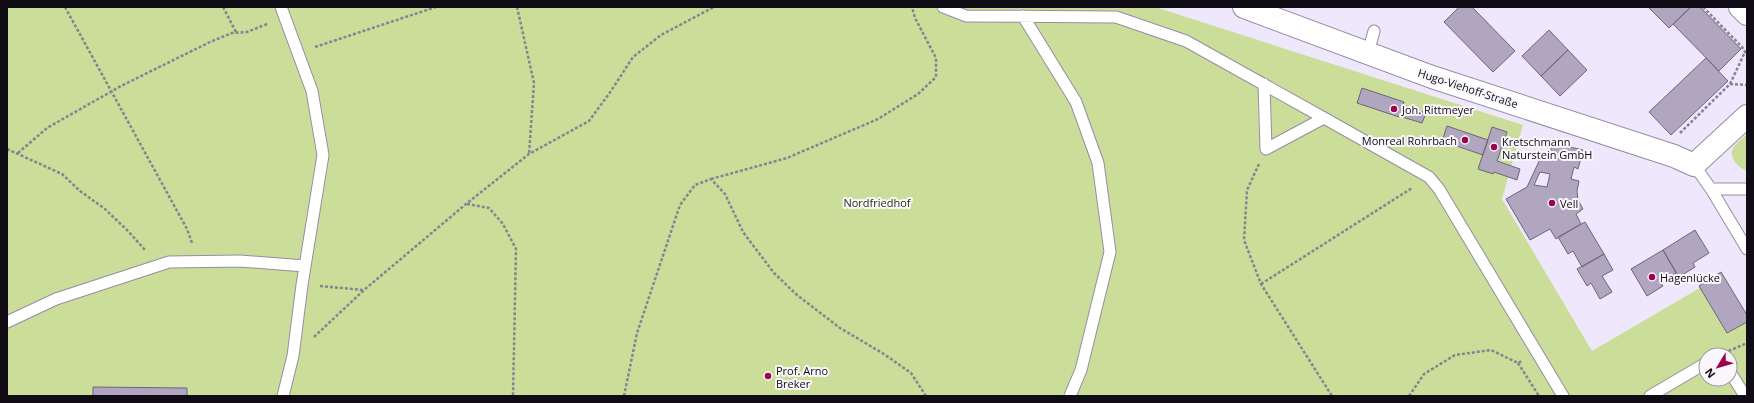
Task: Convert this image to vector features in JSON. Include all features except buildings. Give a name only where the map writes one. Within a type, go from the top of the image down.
[{"type":"street","name":"Hugo-Viehoff-Straße","points":[[1244,7],[1432,77],[1674,156],[1694,165]]},
{"type":"street","points":[[1740,7],[1747,14]]},
{"type":"street","points":[[1694,165],[1747,116]]},
{"type":"lane","points":[[281,7],[312,91],[323,155],[302,285],[293,356],[283,396]]},
{"type":"lane","points":[[943,7],[966,16],[1116,17],[1186,41],[1429,178],[1439,189],[1563,396]]},
{"type":"lane","points":[[1023,16],[1076,102],[1098,163],[1110,252],[1081,370],[1070,396]]},
{"type":"lane","points":[[1368,53],[1374,31]]},
{"type":"lane","points":[[1264,84],[1266,149],[1324,118]]},
{"type":"lane","points":[[1694,165],[1711,189],[1747,249]]},
{"type":"lane","points":[[1711,189],[1747,189]]},
{"type":"lane","points":[[7,322],[56,299],[170,262],[240,261],[305,266]]},
{"type":"lane","points":[[1650,396],[1698,368]]},
{"type":"lane","points":[[1738,385],[1745,396]]},
{"type":"path","points":[[64,7],[112,92],[119,109],[187,229],[194,248],[192,261]]},
{"type":"path","points":[[223,7],[236,32]]},
{"type":"path","points":[[298,53],[436,7]]},
{"type":"path","points":[[517,7],[534,84],[529,154]]},
{"type":"path","points":[[293,356],[364,290],[466,204],[529,154],[589,121],[633,57],[661,35],[714,7]]},
{"type":"path","points":[[624,396],[637,333],[680,205],[695,185],[711,179],[787,158],[878,120],[918,94],[936,77],[936,58],[915,18],[912,7]]},
{"type":"path","points":[[1680,133],[1730,84],[1746,53],[1703,7]]},
{"type":"path","points":[[18,153],[47,128],[112,92],[210,42],[232,33],[247,32],[285,19]]},
{"type":"path","points":[[1730,84],[1747,85]]},
{"type":"path","points":[[7,149],[62,174],[80,191],[105,209],[147,252],[150,268]]},
{"type":"path","points":[[1266,149],[1248,190],[1244,240],[1261,284],[1332,396]]},
{"type":"path","points":[[1261,284],[1429,178]]},
{"type":"path","points":[[711,179],[725,194],[743,232],[780,278],[797,295],[840,328],[884,354],[910,373],[926,396]]},
{"type":"path","points":[[466,204],[489,208],[503,224],[516,249],[513,396]]},
{"type":"path","points":[[302,285],[364,290]]},
{"type":"path","points":[[1409,396],[1424,374],[1455,355],[1491,350],[1518,363],[1538,396]]},
{"type":"path","points":[[1518,363],[1538,354]]},
{"type":"green space","name":"Nordfriedhof","points":[[7,7],[1155,7],[1523,125],[1502,199],[1592,351],[1722,275],[1747,317],[1747,396],[7,396]]},
{"type":"green space","points":[[1747,134],[1747,171],[1735,162],[1732,152],[1734,146]]},
{"type":"place","name":"Joh. Rittmeyer","points":[[1394,109]]},
{"type":"place","name":"Monreal Rohrbach","points":[[1465,140]]},
{"type":"place","name":"Kretschmann Naturstein GmbH","points":[[1494,147]]},
{"type":"place","name":"Vell","points":[[1552,203]]},
{"type":"place","name":"Hagenlücke","points":[[1652,277]]},
{"type":"place","name":"Prof. Arno Breker","points":[[768,376]]}]
